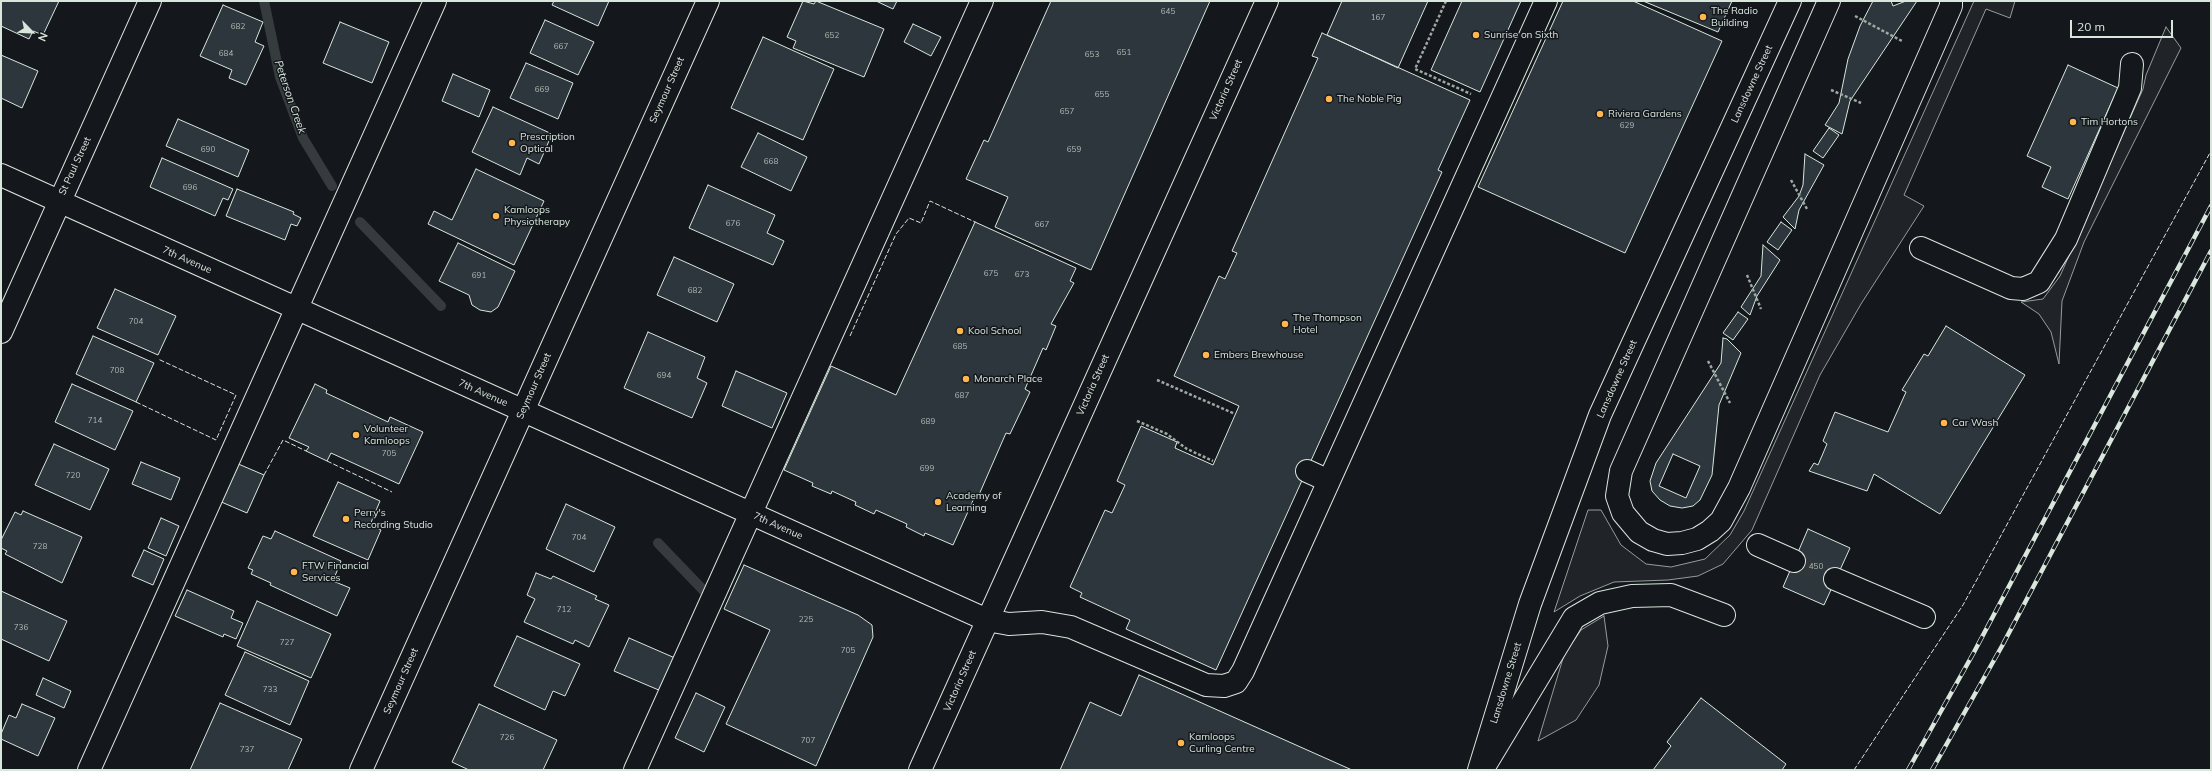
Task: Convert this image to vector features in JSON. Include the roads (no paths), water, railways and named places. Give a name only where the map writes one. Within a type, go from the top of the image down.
[{"type":"street","name":"St Paul Street","points":[[1,332],[150,1]]},
{"type":"street","points":[[89,770],[435,1]]},
{"type":"street","name":"Seymour Street","points":[[361,770],[708,1]]},
{"type":"street","points":[[635,770],[982,1]]},
{"type":"street","name":"Victoria Street","points":[[920,770],[1267,1]]},
{"type":"street","points":[[1307,471],[1329,481],[1546,1]]},
{"type":"street","name":"Lansdowne Street","points":[[1479,770],[1530,604],[1600,414],[1790,1]]},
{"type":"street","points":[[1829,1],[1621,472],[1617,496],[1623,513],[1639,532],[1653,540],[1667,544],[1682,543],[1697,539],[1710,531],[1721,521],[1736,495],[1951,6],[1951,1]]},
{"type":"street","points":[[1921,248],[2011,288],[2023,289],[2039,282],[2066,239],[2130,88],[2132,64]]},
{"type":"street","name":"7th Avenue","points":[[1,175],[987,620],[1008,624],[1042,622],[1072,627],[1206,685],[1224,686],[1236,682],[1243,671],[1329,481]]},
{"type":"street","points":[[1758,545],[1794,561]]},
{"type":"street","points":[[1835,579],[1924,617]]},
{"type":"street","points":[[1482,770],[1574,618],[1600,603],[1632,596],[1671,595],[1724,615]]},
{"type":"waterway","name":"Peterson Creek","points":[[264,1],[280,77],[303,138],[332,186]]},
{"type":"waterway","name":"Peterson Creek","points":[[360,222],[441,306]]},
{"type":"waterway","name":"Peterson Creek","points":[[658,543],[706,593]]},
{"type":"tunnel","points":[[1794,561],[1835,579]]},
{"type":"railway","points":[[1908,770],[1973,654],[2211,206]]},
{"type":"railway","points":[[1932,770],[2002,646],[2211,251]]},
{"type":"place","name":"The Radio Building","points":[[1703,17]]},
{"type":"place","name":"Sunrise on Sixth","points":[[1476,35]]},
{"type":"place","name":"The Noble Pig","points":[[1329,99]]},
{"type":"place","name":"Riviera Gardens","points":[[1600,114]]},
{"type":"place","name":"Tim Hortons","points":[[2073,122]]},
{"type":"place","name":"Prescription Optical","points":[[512,143]]},
{"type":"place","name":"Kamloops Physiotherapy","points":[[496,216]]},
{"type":"place","name":"The Thompson Hotel","points":[[1285,324]]},
{"type":"place","name":"Kool School","points":[[960,331]]},
{"type":"place","name":"Embers Brewhouse","points":[[1206,355]]},
{"type":"place","name":"Monarch Place","points":[[966,379]]},
{"type":"place","name":"Car Wash","points":[[1944,423]]},
{"type":"place","name":"Volunteer Kamloops","points":[[356,435]]},
{"type":"place","name":"Academy of Learning","points":[[938,502]]},
{"type":"place","name":"Perry's Recording Studio","points":[[346,519]]},
{"type":"place","name":"FTW Financial Services","points":[[294,572]]},
{"type":"place","name":"Kamloops Curling Centre","points":[[1181,743]]}]
